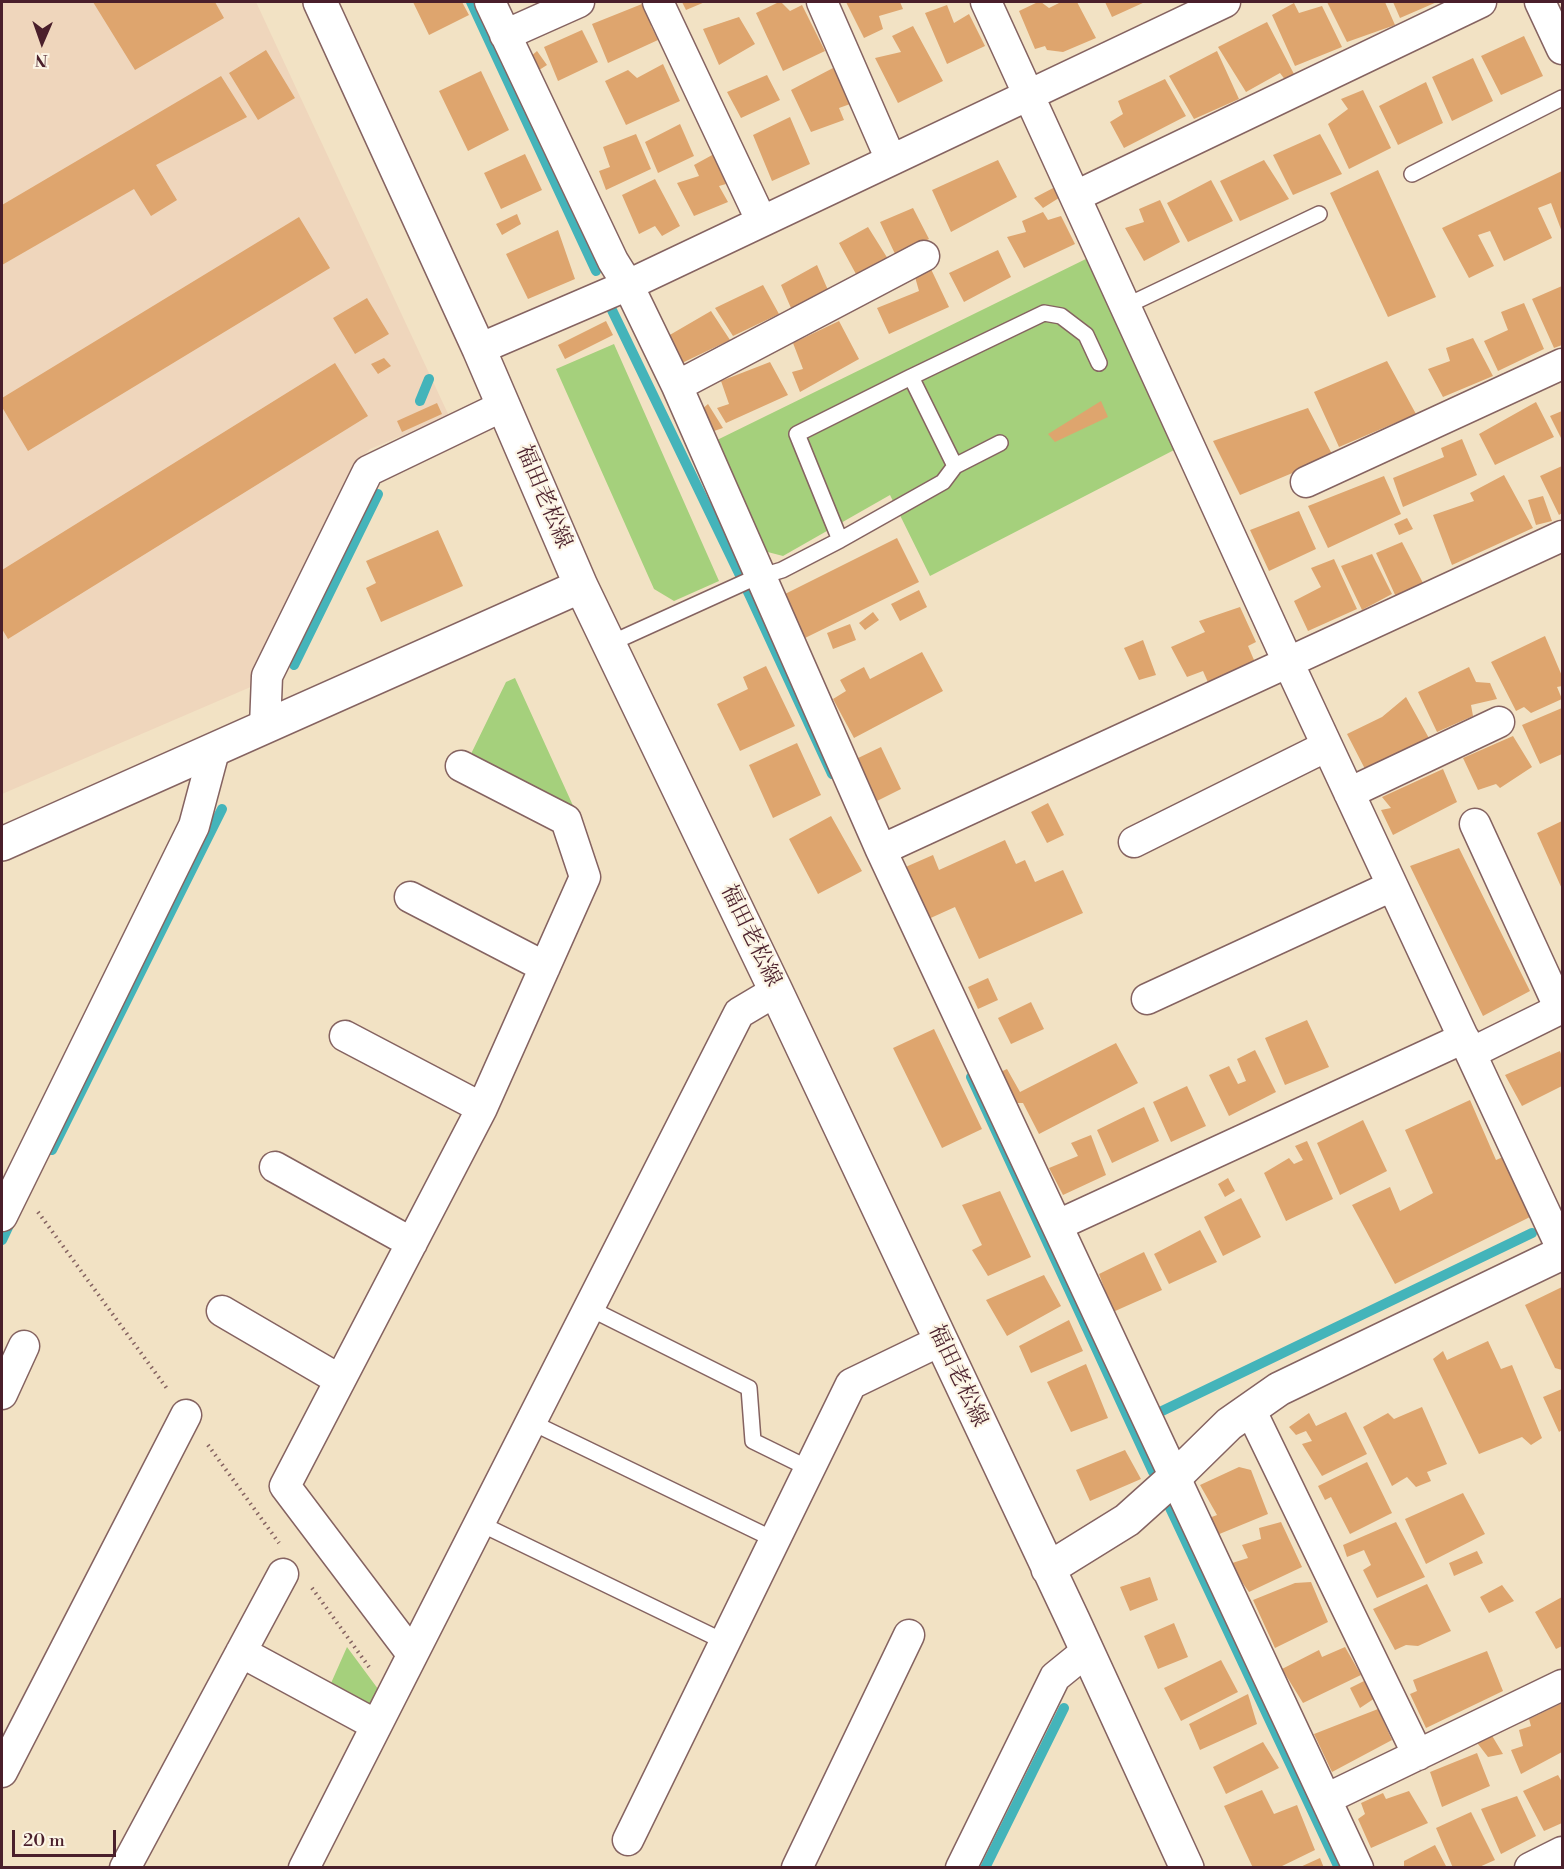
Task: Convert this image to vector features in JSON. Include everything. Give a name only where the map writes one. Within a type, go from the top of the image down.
[{"type":"main road","name":"福田老松線","points":[[320,2],[479,349],[581,586],[776,991],[1188,1868]]},
{"type":"main road","points":[[2,844],[581,586]]},
{"type":"main road","points":[[1048,1569],[1127,1520],[1229,1424],[1280,1389],[1563,1251]]},
{"type":"street","points":[[490,2],[613,261],[628,285],[677,386],[749,581],[881,850],[1358,1868]]},
{"type":"street","points":[[505,35],[579,2]]},
{"type":"street","points":[[658,2],[761,220]]},
{"type":"street","points":[[822,2],[891,160]]},
{"type":"street","points":[[986,2],[1288,662],[1563,1251]]},
{"type":"street","points":[[479,349],[628,285],[1225,2]]},
{"type":"street","points":[[1076,196],[1481,2]]},
{"type":"street","points":[[1540,2],[1563,49]]},
{"type":"street","points":[[677,386],[924,256]]},
{"type":"street","points":[[1306,482],[1563,364]]},
{"type":"street","points":[[265,727],[267,676],[368,471],[503,406]]},
{"type":"street","points":[[881,850],[1563,536]]},
{"type":"street","points":[[1349,793],[1499,722]]},
{"type":"street","points":[[1134,842],[1328,746]]},
{"type":"street","points":[[2,1216],[194,826],[214,751]]},
{"type":"street","points":[[412,1654],[285,1486],[482,1108],[585,877],[566,820],[461,766]]},
{"type":"street","points":[[1058,1226],[1467,1046],[1561,1008],[1475,824]]},
{"type":"street","points":[[1147,999],[1392,885]]},
{"type":"street","points":[[410,897],[545,967]]},
{"type":"street","points":[[304,1868],[740,1013],[776,991]]},
{"type":"street","points":[[345,1036],[482,1108]]},
{"type":"street","points":[[275,1167],[412,1244]]},
{"type":"street","points":[[222,1311],[340,1380]]},
{"type":"street","points":[[628,1840],[851,1384],[940,1341]]},
{"type":"street","points":[[2,1395],[24,1346]]},
{"type":"street","points":[[1250,1409],[1418,1755]]},
{"type":"street","points":[[2,1772],[186,1415]]},
{"type":"street","points":[[125,1868],[283,1574]]},
{"type":"street","points":[[797,1868],[909,1635]]},
{"type":"street","points":[[961,1868],[1055,1677],[1087,1651]]},
{"type":"street","points":[[242,1652],[376,1725]]},
{"type":"street","points":[[1326,1799],[1563,1685]]},
{"type":"street","points":[[1530,1868],[1563,1852]]},
{"type":"lane","points":[[1412,174],[1563,98]]},
{"type":"lane","points":[[1126,306],[1319,214]]},
{"type":"lane","points":[[840,540],[797,434],[1044,313],[1061,316],[1086,335],[1099,363]]},
{"type":"lane","points":[[911,377],[955,466]]},
{"type":"lane","points":[[609,644],[749,581],[782,570],[943,482],[955,466],[1000,443]]},
{"type":"lane","points":[[589,1308],[748,1388],[753,1442],[810,1468]]},
{"type":"lane","points":[[531,1422],[775,1540]]},
{"type":"lane","points":[[479,1523],[725,1642]]},
{"type":"shaded area","points":[[2,2],[256,2],[449,416],[370,449],[361,458],[253,686],[2,794]]},
{"type":"green space","points":[[1094,255],[1178,448],[930,576],[890,495],[783,556],[760,550],[715,441]]},
{"type":"green space","points":[[614,344],[719,581],[674,601],[654,589],[556,369]]},
{"type":"green space","points":[[515,678],[575,810],[470,756],[506,682]]},
{"type":"green space","points":[[347,1647],[381,1693],[370,1712],[328,1690]]},
{"type":"building","points":[[93,2],[215,2],[224,18],[135,70]]},
{"type":"building","points":[[413,2],[462,2],[469,15],[429,35]]},
{"type":"building","points":[[647,2],[656,22],[651,26],[658,40],[608,63],[592,24]]},
{"type":"building","points":[[682,2],[705,2],[686,10]]},
{"type":"building","points":[[779,2],[790,11],[802,5],[825,51],[783,71],[756,13]]},
{"type":"building","points":[[846,2],[900,2],[903,9],[879,16],[883,29],[864,38]]},
{"type":"building","points":[[1038,2],[1049,8],[1061,2],[1077,2],[1096,38],[1063,52],[1047,50],[1045,46],[1035,49],[1019,11]]},
{"type":"building","points":[[1105,2],[1145,2],[1112,17]]},
{"type":"building","points":[[1327,2],[1385,2],[1395,25],[1347,42]]},
{"type":"building","points":[[1393,2],[1437,2],[1400,18]]},
{"type":"building","points":[[1294,3],[1299,13],[1322,6],[1342,47],[1295,66],[1272,15]]},
{"type":"building","points":[[947,5],[954,23],[969,14],[985,46],[947,64],[925,13]]},
{"type":"building","points":[[739,17],[755,44],[719,65],[703,29]]},
{"type":"building","points":[[1267,22],[1294,74],[1286,81],[1280,73],[1246,92],[1218,47]]},
{"type":"building","points":[[913,26],[943,81],[898,103],[875,58],[901,52],[892,36]]},
{"type":"building","points":[[582,30],[598,62],[558,81],[544,47]]},
{"type":"building","points":[[1524,36],[1543,76],[1501,95],[1481,56]]},
{"type":"building","points":[[266,50],[295,98],[258,120],[229,73]]},
{"type":"building","points":[[537,51],[547,65],[536,72],[529,58]]},
{"type":"building","points":[[1217,51],[1239,99],[1194,119],[1169,76]]},
{"type":"building","points":[[1473,58],[1493,101],[1452,121],[1432,77]]},
{"type":"building","points":[[663,64],[680,101],[626,125],[605,81],[628,70],[637,78]]},
{"type":"building","points":[[833,68],[853,103],[839,108],[844,120],[811,132],[791,90]]},
{"type":"building","points":[[481,71],[509,130],[468,151],[439,91]]},
{"type":"building","points":[[767,75],[780,100],[741,118],[727,92]]},
{"type":"building","points":[[221,76],[247,117],[156,165],[177,200],[151,216],[134,189],[2,265],[2,205]]},
{"type":"building","points":[[1165,79],[1186,116],[1124,148],[1110,122],[1123,114],[1118,101]]},
{"type":"building","points":[[1426,82],[1443,123],[1398,145],[1379,106]]},
{"type":"building","points":[[1363,90],[1391,148],[1349,169],[1328,124],[1348,109],[1341,99]]},
{"type":"building","points":[[790,117],[810,164],[772,181],[753,135]]},
{"type":"building","points":[[680,124],[694,156],[658,173],[645,142]]},
{"type":"building","points":[[636,134],[651,169],[606,190],[599,171],[610,167],[603,147]]},
{"type":"building","points":[[1320,134],[1342,174],[1293,195],[1273,155]]},
{"type":"building","points":[[525,154],[542,190],[501,209],[484,173]]},
{"type":"building","points":[[714,154],[726,184],[719,186],[728,202],[694,216],[677,183],[699,176],[694,165]]},
{"type":"building","points":[[998,160],[1017,197],[951,232],[932,190]]},
{"type":"building","points":[[1264,160],[1289,199],[1240,221],[1220,181]]},
{"type":"building","points":[[1378,170],[1436,297],[1388,317],[1330,193]]},
{"type":"building","points":[[1562,171],[1562,232],[1551,203],[1538,208],[1552,238],[1504,261],[1490,231],[1478,235],[1494,266],[1469,278],[1442,228]]},
{"type":"building","points":[[655,179],[680,226],[662,236],[655,226],[639,234],[622,195]]},
{"type":"building","points":[[1211,180],[1233,221],[1188,242],[1167,203]]},
{"type":"building","points":[[1057,186],[1062,196],[1043,208],[1034,198]]},
{"type":"building","points":[[1160,200],[1180,242],[1144,261],[1125,228],[1144,222],[1139,209]]},
{"type":"building","points":[[913,208],[929,239],[896,256],[880,222]]},
{"type":"building","points":[[1043,212],[1048,220],[1061,216],[1075,244],[1024,268],[1007,237],[1026,232],[1022,221]]},
{"type":"building","points":[[517,214],[521,224],[502,235],[496,224]]},
{"type":"building","points":[[299,217],[330,268],[28,451],[2,407],[2,398]]},
{"type":"building","points":[[868,227],[888,259],[856,274],[839,243]]},
{"type":"building","points":[[558,230],[575,279],[528,299],[506,254]]},
{"type":"building","points":[[998,250],[1011,277],[964,302],[949,273]]},
{"type":"building","points":[[817,265],[828,290],[791,308],[781,285]]},
{"type":"building","points":[[930,267],[949,307],[889,334],[877,308],[919,291],[915,277]]},
{"type":"building","points":[[763,285],[779,314],[733,336],[715,308]]},
{"type":"building","points":[[1562,286],[1562,345],[1554,348],[1532,299]]},
{"type":"building","points":[[367,298],[389,334],[355,354],[333,318]]},
{"type":"building","points":[[1524,303],[1544,349],[1498,371],[1484,341],[1508,330],[1501,312]]},
{"type":"building","points":[[711,311],[730,340],[682,363],[668,336]]},
{"type":"building","points":[[606,321],[613,335],[565,359],[558,345]]},
{"type":"building","points":[[839,321],[859,359],[800,392],[792,372],[803,369],[793,343]]},
{"type":"building","points":[[1473,338],[1493,376],[1443,397],[1428,369],[1450,361],[1446,348]]},
{"type":"building","points":[[384,358],[391,366],[378,374],[371,364]]},
{"type":"building","points":[[1387,361],[1416,414],[1339,447],[1314,392]]},
{"type":"building","points":[[770,362],[788,395],[726,423],[717,408],[729,404],[721,381]]},
{"type":"building","points":[[335,363],[368,416],[8,639],[2,629],[2,570]]},
{"type":"building","points":[[1101,401],[1108,417],[1055,442],[1048,434]]},
{"type":"building","points":[[1536,402],[1554,437],[1495,465],[1479,434]]},
{"type":"building","points":[[437,403],[442,414],[402,432],[397,421]]},
{"type":"building","points":[[708,404],[723,428],[714,431],[701,410]]},
{"type":"building","points":[[1308,408],[1333,456],[1240,495],[1213,441]]},
{"type":"building","points":[[1562,411],[1562,437],[1561,438],[1550,416]]},
{"type":"building","points":[[1462,439],[1477,475],[1403,507],[1393,478],[1444,457],[1441,448]]},
{"type":"building","points":[[1562,466],[1562,513],[1559,515],[1540,476]]},
{"type":"building","points":[[1504,475],[1533,528],[1452,565],[1433,515],[1474,501],[1470,493]]},
{"type":"building","points":[[1384,476],[1401,514],[1328,548],[1308,506]]},
{"type":"building","points":[[1543,496],[1552,521],[1536,525],[1528,500]]},
{"type":"building","points":[[1299,511],[1316,549],[1269,571],[1250,530]]},
{"type":"building","points":[[1407,518],[1413,529],[1399,535],[1394,524]]},
{"type":"building","points":[[438,530],[463,586],[381,622],[366,588],[376,583],[366,561]]},
{"type":"building","points":[[897,538],[919,582],[805,638],[783,595]]},
{"type":"building","points":[[1402,542],[1423,583],[1396,597],[1376,553]]},
{"type":"building","points":[[1372,554],[1392,594],[1362,610],[1341,566]]},
{"type":"building","points":[[1334,559],[1357,609],[1308,631],[1294,601],[1321,587],[1311,568]]},
{"type":"building","points":[[919,590],[927,607],[900,621],[891,604]]},
{"type":"building","points":[[1240,607],[1256,642],[1248,646],[1257,667],[1210,687],[1203,671],[1187,677],[1171,647],[1205,632],[1199,621]]},
{"type":"building","points":[[873,612],[879,620],[865,630],[859,623]]},
{"type":"building","points":[[850,624],[856,640],[833,649],[827,633]]},
{"type":"building","points":[[1545,636],[1562,676],[1562,686],[1557,687],[1562,699],[1531,713],[1524,707],[1516,711],[1491,662]]},
{"type":"building","points":[[1143,640],[1156,675],[1139,680],[1124,648]]},
{"type":"building","points":[[922,652],[943,691],[854,738],[833,699],[846,691],[840,680],[864,667],[870,679]]},
{"type":"building","points":[[766,666],[795,726],[740,751],[717,704],[748,689],[743,677]]},
{"type":"building","points":[[1469,667],[1476,682],[1490,683],[1497,699],[1471,705],[1473,716],[1437,732],[1418,692]]},
{"type":"building","points":[[1406,697],[1430,740],[1365,769],[1347,734],[1382,717]]},
{"type":"building","points":[[1562,708],[1562,754],[1540,764],[1522,725]]},
{"type":"building","points":[[1513,736],[1532,767],[1500,788],[1496,784],[1478,790],[1463,758]]},
{"type":"building","points":[[797,743],[821,795],[773,818],[749,765]]},
{"type":"building","points":[[881,747],[901,789],[877,801],[856,759]]},
{"type":"building","points":[[1443,769],[1457,802],[1393,835],[1381,810],[1391,808],[1382,797]]},
{"type":"building","points":[[1048,803],[1064,835],[1047,843],[1031,812]]},
{"type":"building","points":[[831,816],[862,871],[818,894],[789,839]]},
{"type":"building","points":[[1562,821],[1562,889],[1537,833]]},
{"type":"building","points":[[1005,840],[1016,864],[1025,860],[1035,882],[1063,870],[1083,913],[979,959],[955,907],[924,921],[901,869],[933,855],[939,870]]},
{"type":"building","points":[[1459,848],[1530,991],[1483,1016],[1410,866]]},
{"type":"building","points":[[988,978],[998,1000],[978,1009],[968,987]]},
{"type":"building","points":[[1031,1002],[1044,1029],[1011,1044],[998,1018]]},
{"type":"building","points":[[1307,1020],[1329,1067],[1285,1085],[1265,1038]]},
{"type":"building","points":[[934,1029],[982,1129],[942,1148],[893,1048]]},
{"type":"building","points":[[1116,1043],[1138,1083],[1039,1134],[1023,1103],[1011,1103],[996,1074],[1007,1069],[1020,1092]]},
{"type":"building","points":[[1255,1050],[1276,1092],[1229,1116],[1209,1075],[1229,1066],[1238,1084],[1246,1081],[1237,1059]]},
{"type":"building","points":[[1560,1051],[1562,1086],[1522,1106],[1505,1075]]},
{"type":"building","points":[[1187,1086],[1206,1126],[1171,1142],[1153,1102]]},
{"type":"building","points":[[1470,1100],[1496,1160],[1503,1157],[1530,1217],[1395,1284],[1352,1205],[1390,1187],[1400,1211],[1433,1193],[1405,1130]]},
{"type":"building","points":[[1144,1107],[1159,1141],[1112,1163],[1097,1130]]},
{"type":"building","points":[[1363,1120],[1387,1171],[1340,1195],[1317,1143]]},
{"type":"building","points":[[1091,1135],[1106,1175],[1063,1195],[1049,1168],[1078,1156],[1071,1143]]},
{"type":"building","points":[[1307,1141],[1333,1199],[1286,1221],[1264,1173],[1289,1158],[1294,1164],[1303,1160],[1295,1146]]},
{"type":"building","points":[[1228,1178],[1235,1191],[1225,1197],[1218,1184]]},
{"type":"building","points":[[1000,1191],[1031,1257],[988,1276],[972,1250],[982,1245],[962,1205]]},
{"type":"building","points":[[1241,1198],[1261,1237],[1223,1256],[1204,1217]]},
{"type":"building","points":[[1200,1230],[1217,1262],[1169,1284],[1154,1254]]},
{"type":"building","points":[[1144,1252],[1162,1290],[1113,1312],[1099,1274]]},
{"type":"building","points":[[1044,1275],[1061,1306],[1007,1336],[986,1300]]},
{"type":"building","points":[[1562,1287],[1562,1370],[1555,1368],[1525,1305]]},
{"type":"building","points":[[1069,1320],[1083,1351],[1031,1373],[1019,1346]]},
{"type":"building","points":[[1488,1341],[1501,1369],[1512,1365],[1542,1438],[1531,1445],[1522,1437],[1479,1454],[1433,1359],[1443,1351],[1447,1360]]},
{"type":"building","points":[[1086,1364],[1108,1418],[1071,1432],[1047,1382]]},
{"type":"building","points":[[1562,1389],[1562,1430],[1559,1432],[1543,1397]]},
{"type":"building","points":[[1422,1407],[1447,1464],[1427,1472],[1431,1481],[1416,1487],[1407,1477],[1392,1486],[1363,1427],[1388,1413],[1394,1419]]},
{"type":"building","points":[[1346,1412],[1367,1454],[1322,1476],[1302,1444],[1312,1441],[1306,1431],[1296,1435],[1289,1427],[1309,1413],[1316,1426]]},
{"type":"building","points":[[1125,1450],[1141,1479],[1090,1501],[1076,1470]]},
{"type":"building","points":[[1367,1462],[1392,1513],[1350,1534],[1331,1497],[1325,1500],[1318,1486]]},
{"type":"building","points":[[1239,1467],[1251,1470],[1268,1514],[1217,1535],[1209,1518],[1217,1515],[1200,1485]]},
{"type":"building","points":[[1463,1493],[1485,1534],[1426,1564],[1405,1519]]},
{"type":"building","points":[[1281,1522],[1302,1567],[1249,1592],[1229,1564],[1248,1558],[1242,1545],[1261,1539],[1259,1528]]},
{"type":"building","points":[[1396,1522],[1425,1577],[1377,1598],[1363,1570],[1371,1565],[1364,1550],[1347,1557],[1343,1545]]},
{"type":"building","points":[[1477,1551],[1483,1563],[1454,1576],[1449,1563]]},
{"type":"building","points":[[1150,1577],[1158,1600],[1130,1611],[1120,1587]]},
{"type":"building","points":[[1311,1582],[1328,1622],[1275,1648],[1253,1600],[1295,1583]]},
{"type":"building","points":[[1427,1584],[1451,1631],[1418,1646],[1406,1645],[1395,1650],[1373,1609]]},
{"type":"building","points":[[1502,1585],[1514,1601],[1489,1613],[1480,1597]]},
{"type":"building","points":[[1562,1597],[1562,1646],[1556,1649],[1535,1612]]},
{"type":"building","points":[[1174,1623],[1188,1657],[1158,1669],[1144,1636]]},
{"type":"building","points":[[1345,1647],[1361,1675],[1303,1703],[1282,1669],[1319,1650],[1322,1657]]},
{"type":"building","points":[[1487,1651],[1503,1691],[1426,1728],[1410,1694],[1417,1691],[1413,1680]]},
{"type":"building","points":[[1221,1660],[1238,1692],[1181,1721],[1164,1688]]},
{"type":"building","points":[[1366,1680],[1375,1698],[1360,1708],[1350,1688]]},
{"type":"building","points":[[1248,1694],[1257,1724],[1200,1750],[1189,1724]]},
{"type":"building","points":[[1562,1703],[1562,1752],[1521,1774],[1511,1750],[1523,1746],[1519,1730],[1531,1726],[1529,1719]]},
{"type":"building","points":[[1378,1709],[1392,1740],[1332,1772],[1314,1734]]},
{"type":"building","points":[[1491,1734],[1503,1754],[1488,1757],[1475,1740]]},
{"type":"building","points":[[1263,1742],[1279,1768],[1226,1794],[1213,1767]]},
{"type":"building","points":[[1477,1753],[1490,1786],[1442,1807],[1430,1772]]},
{"type":"building","points":[[1558,1775],[1562,1782],[1562,1823],[1544,1831],[1523,1791]]},
{"type":"building","points":[[1262,1790],[1274,1814],[1297,1805],[1315,1850],[1278,1868],[1253,1868],[1224,1806]]},
{"type":"building","points":[[1409,1791],[1428,1823],[1371,1848],[1358,1819],[1365,1814],[1361,1803],[1383,1793],[1386,1799]]},
{"type":"building","points":[[1517,1796],[1536,1836],[1501,1854],[1481,1809]]},
{"type":"building","points":[[1471,1812],[1495,1860],[1477,1868],[1453,1868],[1436,1828]]},
{"type":"building","points":[[1435,1845],[1447,1868],[1404,1868],[1404,1861]]},
{"type":"building","points":[[1320,1858],[1324,1868],[1298,1868]]},
{"type":"waterway","points":[[471,2],[596,271]]},
{"type":"waterway","points":[[610,306],[750,596],[832,774]]},
{"type":"waterway","points":[[420,401],[429,379]]},
{"type":"waterway","points":[[294,665],[378,494]]},
{"type":"waterway","points":[[52,1150],[222,809]]},
{"type":"waterway","points":[[971,1077],[1153,1472]]},
{"type":"waterway","points":[[2,1240],[10,1223]]},
{"type":"waterway","points":[[1162,1411],[1532,1233]]},
{"type":"waterway","points":[[1170,1508],[1339,1868]]},
{"type":"waterway","points":[[985,1868],[1064,1708]]}]
